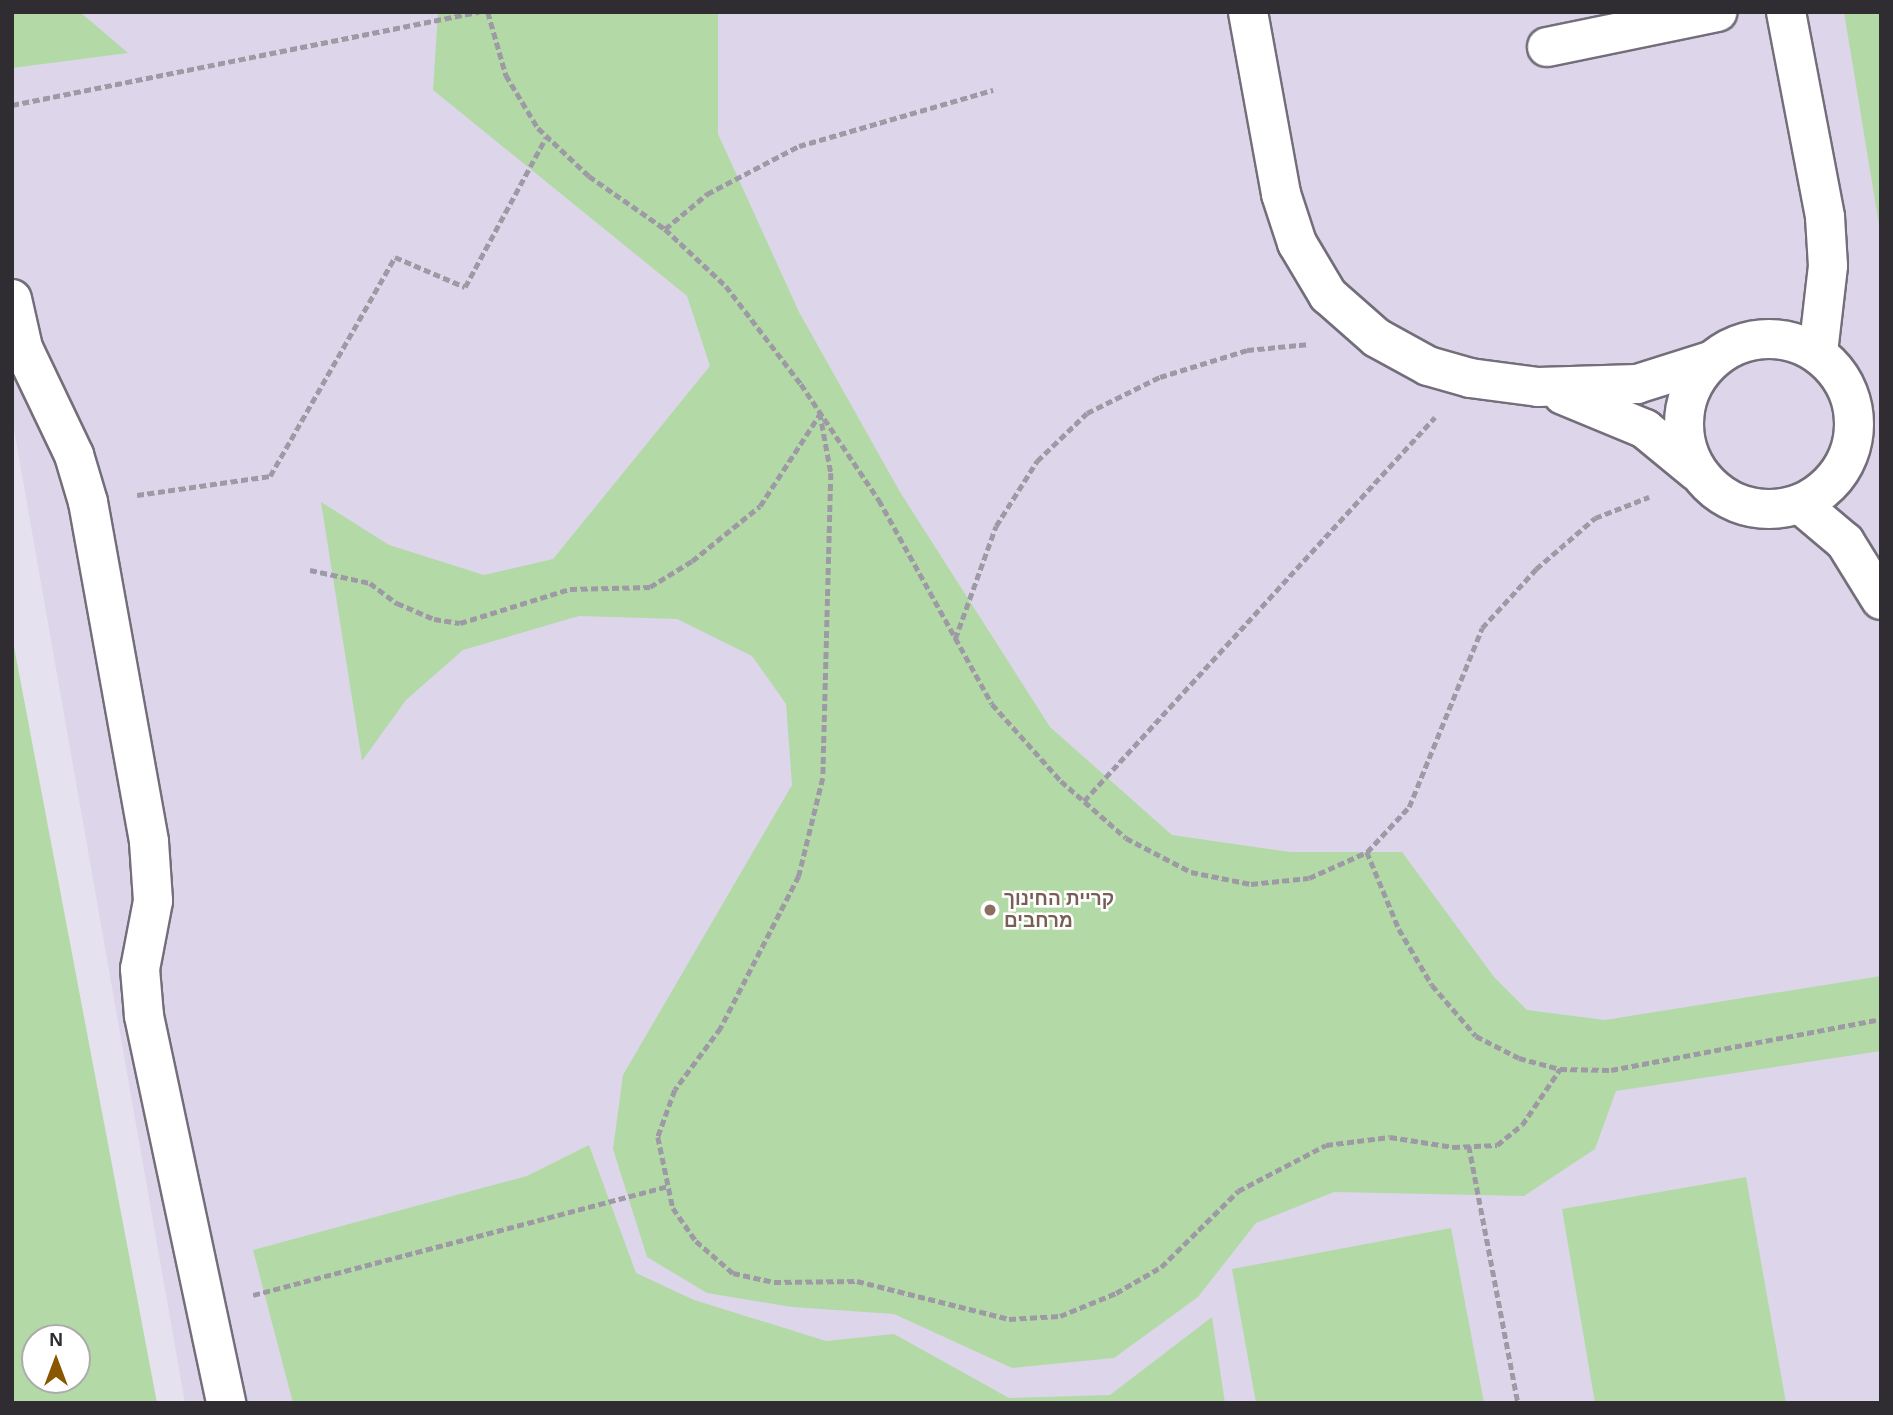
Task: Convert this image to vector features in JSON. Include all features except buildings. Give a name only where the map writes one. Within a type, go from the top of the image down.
[{"type":"street","points":[[1248,12],[1281,194],[1297,243],[1328,295],[1377,338],[1428,366],[1470,378],[1538,387],[1595,404],[1645,429],[1724,497],[1751,508],[1800,504],[1832,483],[1848,458],[1855,432],[1853,401],[1839,373],[1818,352],[1781,339],[1751,340],[1710,361],[1637,384],[1538,387]]},
{"type":"street","points":[[1548,47],[1717,12]]},
{"type":"street","points":[[1786,12],[1825,216],[1828,266],[1818,352]]},
{"type":"street","points":[[12,299],[23,348],[74,455],[88,502],[149,842],[153,901],[141,969],[144,1016],[226,1403]]},
{"type":"street","points":[[1702,477],[1687,451],[1682,422],[1692,385],[1710,361]]},
{"type":"street","points":[[1800,504],[1845,542],[1881,600]]},
{"type":"path","points":[[12,105],[478,12]]},
{"type":"path","points":[[488,12],[506,75],[546,136],[589,176],[665,229],[726,286],[820,413],[879,500],[954,640],[992,704],[1084,802],[1126,838],[1191,872],[1251,884],[1309,878],[1367,852],[1409,807],[1482,628],[1536,569],[1595,518],[1702,477]]},
{"type":"path","points":[[665,229],[707,194],[799,146],[993,90]]},
{"type":"path","points":[[88,502],[270,476],[396,257],[465,287],[546,136]]},
{"type":"path","points":[[954,640],[996,527],[1037,461],[1087,413],[1160,377],[1247,350],[1377,338]]},
{"type":"path","points":[[1084,802],[1470,378]]},
{"type":"path","points":[[310,570],[370,583],[397,603],[434,619],[460,623],[570,589],[650,587],[692,561],[760,506],[820,413]]},
{"type":"path","points":[[820,413],[831,473],[823,778],[799,876],[721,1028],[675,1090],[658,1137],[673,1208],[695,1241],[733,1273],[774,1282],[857,1281],[1009,1319],[1059,1316],[1116,1293],[1161,1267],[1238,1191],[1326,1145],[1390,1137],[1469,1146],[1497,1145],[1522,1125],[1560,1069]]},
{"type":"path","points":[[1367,852],[1399,929],[1432,985],[1476,1036],[1519,1058],[1560,1069],[1611,1070],[1881,1020]]},
{"type":"path","points":[[1469,1146],[1518,1403]]},
{"type":"path","points":[[205,1308],[668,1186]]},
{"type":"shaded area","name":"קריית החינוך מרחבים","points":[[12,12],[1881,12],[1881,1403],[185,1403],[12,418]]},
{"type":"green space","points":[[12,12],[80,12],[128,53],[12,68]]},
{"type":"green space","points":[[438,12],[718,12],[718,134],[799,312],[900,492],[1050,727],[1172,835],[1290,852],[1402,852],[1494,977],[1527,1010],[1605,1020],[1881,976],[1881,1051],[1616,1091],[1595,1149],[1524,1196],[1334,1192],[1256,1223],[1198,1297],[1114,1358],[1012,1368],[894,1314],[792,1307],[707,1293],[647,1257],[613,1149],[623,1075],[792,785],[786,704],[752,656],[677,619],[579,616],[463,650],[406,700],[362,761],[321,502],[389,545],[484,575],[553,559],[710,366],[687,296],[433,90]]},
{"type":"green space","points":[[1844,12],[1881,12],[1881,237]]},
{"type":"green space","points":[[12,636],[157,1403],[12,1403]]},
{"type":"green space","points":[[589,1145],[636,1273],[694,1300],[826,1341],[894,1334],[1009,1398],[1110,1395],[1212,1317],[1225,1403],[293,1403],[253,1250],[527,1176]]},
{"type":"green space","points":[[1746,1177],[1786,1403],[1595,1403],[1562,1209]]},
{"type":"green space","points":[[1451,1228],[1484,1403],[1256,1403],[1232,1269]]},
{"type":"place","name":"קריית החינוך מרחבים","points":[[990,910]]}]
